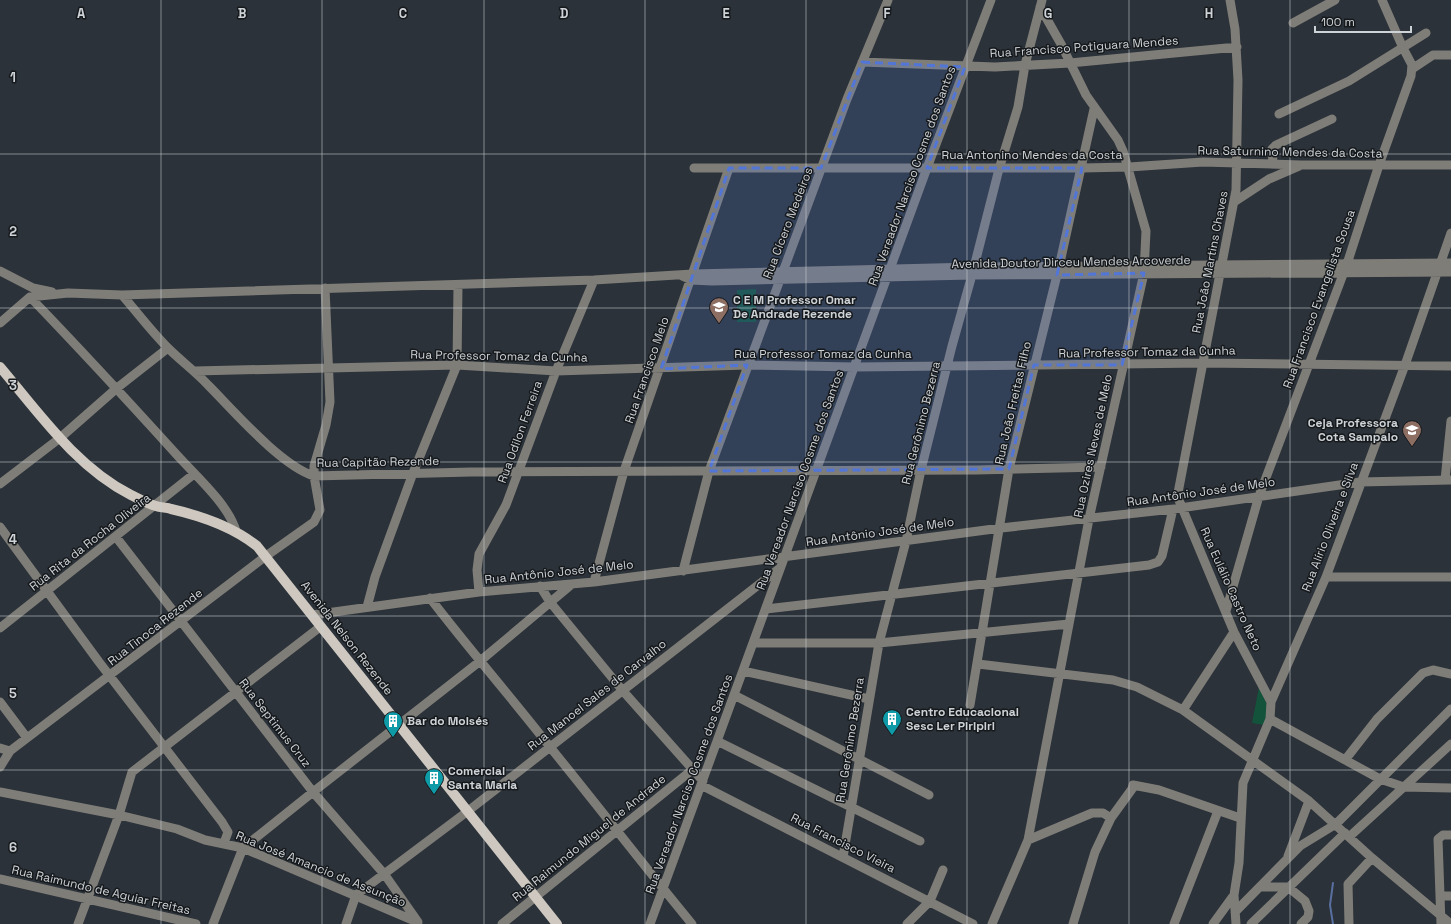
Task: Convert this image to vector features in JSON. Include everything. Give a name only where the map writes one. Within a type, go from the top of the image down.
[{"type":"main road","name":"Avenida Nelson Rezende","points":[[0,367],[60,438],[93,471],[131,495],[156,506],[170,508],[236,531],[250,541],[266,556],[320,627],[558,924]]},
{"type":"street","name":"Rua Cícero Medeiros","points":[[683,570],[709,471],[821,168],[888,0]]},
{"type":"street","name":"Rua Vereador Narciso Cosme dos Santos","points":[[650,924],[927,168],[991,0]]},
{"type":"street","name":"Rua João Martins Chaves","points":[[1183,506],[1178,498],[1178,489],[1234,202],[1238,80],[1237,47],[1230,0]]},
{"type":"street","points":[[1293,22],[1335,0]]},
{"type":"street","points":[[1382,0],[1403,48],[1411,60],[1412,69],[1430,56],[1446,55]]},
{"type":"street","name":"Rua Ozires Neves de Melo","points":[[992,924],[1028,840],[1089,519],[1144,269],[1146,231],[1129,167],[1118,140],[1094,109],[1041,4]]},
{"type":"street","name":"Rua Gerônimo Bezerra","points":[[843,857],[879,643],[906,541],[921,470],[947,366],[999,169],[1018,107],[1026,65],[1041,4]]},
{"type":"street","points":[[1279,114],[1349,81],[1426,33]]},
{"type":"street","name":"Rua Francisco Potiguara Mendes","points":[[862,62],[965,67],[1026,65],[1070,63],[1237,47]]},
{"type":"street","name":"Rua Francisco Evangelista Sousa","points":[[1226,611],[1259,496],[1345,268],[1412,69]]},
{"type":"street","name":"Rua João Freitas Filho","points":[[970,705],[978,664],[981,633],[1001,528],[1009,469],[1058,271],[1094,109]]},
{"type":"street","points":[[1273,163],[1271,152],[1276,145],[1332,119]]},
{"type":"street","name":"Rua Saturnino Mendes da Costa","points":[[1129,167],[1203,162],[1301,165],[1451,165]]},
{"type":"street","points":[[1234,202],[1269,179],[1301,165]]},
{"type":"street","name":"Rua Antonino Mendes da Costa","points":[[694,168],[999,169],[1129,167]]},
{"type":"street","name":"Rua Francisco Melo","points":[[594,582],[624,471],[661,369],[729,168]]},
{"type":"street","name":"Rua Alírio Oliveira e Silva","points":[[1234,895],[1239,863],[1240,818],[1243,783],[1270,719],[1271,702],[1326,577],[1405,364],[1451,233]]},
{"type":"street","name":"Avenida Doutor Dirceu Mendes Arcoverde","points":[[1439,268],[1451,263]]},
{"type":"street","name":"Avenida Doutor Dirceu Mendes Arcoverde","points":[[692,277],[973,271],[1222,268],[1439,268],[1451,272]]},
{"type":"street","points":[[0,271],[33,288],[61,294]]},
{"type":"street","points":[[0,323],[30,297],[61,294],[94,293],[122,295],[458,285],[682,276],[692,277]]},
{"type":"street","name":"Rua Odilon Ferreira","points":[[479,592],[477,570],[479,554],[499,520],[520,471],[556,371],[594,280]]},
{"type":"street","points":[[367,607],[375,577],[413,473],[457,365],[458,285]]},
{"type":"street","points":[[314,476],[315,460],[328,412],[329,367],[325,288]]},
{"type":"street","name":"Rua Capitão Rezende","points":[[122,295],[168,348],[195,371],[250,427],[299,470],[314,476],[520,471],[817,471],[1101,467]]},
{"type":"street","points":[[30,297],[117,388],[194,474],[226,511],[236,531]]},
{"type":"street","points":[[0,471],[3,482],[60,438],[117,388],[168,348]]},
{"type":"street","name":"Rua Professor Tomaz da Cunha","points":[[195,371],[457,365],[556,371],[747,366],[855,367],[1203,363],[1405,364],[1451,366]]},
{"type":"street","points":[[1448,480],[1451,421]]},
{"type":"street","name":"Rua Rita da Rocha Oliveira","points":[[0,628],[47,589],[156,506],[194,474]]},
{"type":"street","name":"Rua Tinoca Rezende","points":[[10,751],[266,556],[314,522],[320,510],[314,476]]},
{"type":"street","name":"Rua Antônio José de Melo","points":[[312,615],[479,592],[594,582],[1001,528],[1089,519],[1360,482],[1448,480]]},
{"type":"street","name":"Rua Eulálio Castro Neto","points":[[1183,506],[1234,632],[1271,702]]},
{"type":"street","points":[[766,609],[1149,565],[1160,560],[1173,508]]},
{"type":"street","points":[[0,527],[110,676],[226,828],[228,834],[224,843]]},
{"type":"street","name":"Rua Septimus Cruz","points":[[116,537],[313,792],[385,875],[420,923]]},
{"type":"street","name":"Rua Manoel Sales de Carvalho","points":[[356,895],[385,875],[468,811],[780,568]]},
{"type":"street","points":[[1326,577],[1451,577]]},
{"type":"street","points":[[213,924],[244,848],[479,662],[572,584]]},
{"type":"street","name":"Rua Francisco Vieira","points":[[540,586],[550,602],[623,691],[702,783],[973,924]]},
{"type":"street","points":[[430,598],[479,662],[550,746],[616,831],[692,924]]},
{"type":"street","points":[[753,643],[879,643],[1069,624]]},
{"type":"street","points":[[78,924],[119,815],[132,772],[320,627]]},
{"type":"street","points":[[1183,710],[1234,632]]},
{"type":"street","points":[[978,664],[1126,683],[1183,710],[1309,801],[1441,920],[1451,924]]},
{"type":"street","points":[[1345,760],[1377,719],[1424,673],[1433,670],[1451,674]]},
{"type":"street","points":[[743,671],[869,699]]},
{"type":"street","points":[[734,695],[929,795]]},
{"type":"street","points":[[0,702],[27,738]]},
{"type":"street","points":[[1235,912],[1262,887],[1300,846],[1336,824],[1451,709]]},
{"type":"street","points":[[1270,719],[1380,779],[1404,787],[1451,788]]},
{"type":"street","points":[[717,741],[852,806],[920,841]]},
{"type":"street","points":[[1251,924],[1288,887],[1404,787],[1451,744]]},
{"type":"street","points":[[0,748],[10,751],[0,767]]},
{"type":"street","name":"Rua Raimundo Miguel de Andrade","points":[[502,924],[692,770]]},
{"type":"street","points":[[1072,924],[1095,852],[1111,818],[1132,789],[1133,785],[1159,790],[1240,818]]},
{"type":"street","name":"Rua José Amancio de Assunção","points":[[0,792],[119,815],[177,829],[205,840],[244,848],[420,923]]},
{"type":"street","points":[[1286,861],[1309,801]]},
{"type":"street","points":[[1174,924],[1218,811]]},
{"type":"street","points":[[1028,840],[1092,813],[1102,813],[1111,818]]},
{"type":"street","points":[[1441,920],[1437,842],[1438,838],[1442,836],[1451,835]]},
{"type":"street","points":[[1349,924],[1348,884],[1372,858]]},
{"type":"street","points":[[907,924],[930,901],[943,870]]},
{"type":"street","name":"Rua Raimundo de Aguiar Freitas","points":[[0,879],[196,924]]},
{"type":"street","points":[[1262,887],[1288,887],[1308,906],[1310,911],[1308,917],[1301,924]]},
{"type":"street","points":[[346,924],[356,895]]},
{"type":"street","points":[[1234,895],[1236,924]]},
{"type":"street","points":[[1213,924],[1234,895]]},
{"type":"street","points":[[1440,896],[1451,896]]},
{"type":"highlighted area","points":[[862,62],[965,67],[927,168],[1082,168],[1057,275],[1144,273],[1122,365],[1034,365],[1009,469],[976,470],[709,471],[747,365],[661,369],[729,168],[821,168]]},
{"type":"green space","points":[[756,289],[756,322],[737,322],[737,290]]},
{"type":"green space","points":[[1259,687],[1269,709],[1264,725],[1252,723]]},
{"type":"waterway","points":[[1333,883],[1330,905],[1333,924]]},
{"type":"place","name":"C E M Professor Omar De Andrade Rezende","points":[[719,324]]},
{"type":"place","name":"Ceja Professora Cota Sampaio","points":[[1412,447]]},
{"type":"place","name":"Centro Educacional Sesc Ler Piripiri","points":[[892,736]]},
{"type":"place","name":"Bar do Moisés","points":[[393,738]]},
{"type":"place","name":"Comercial Santa Maria","points":[[434,795]]}]
